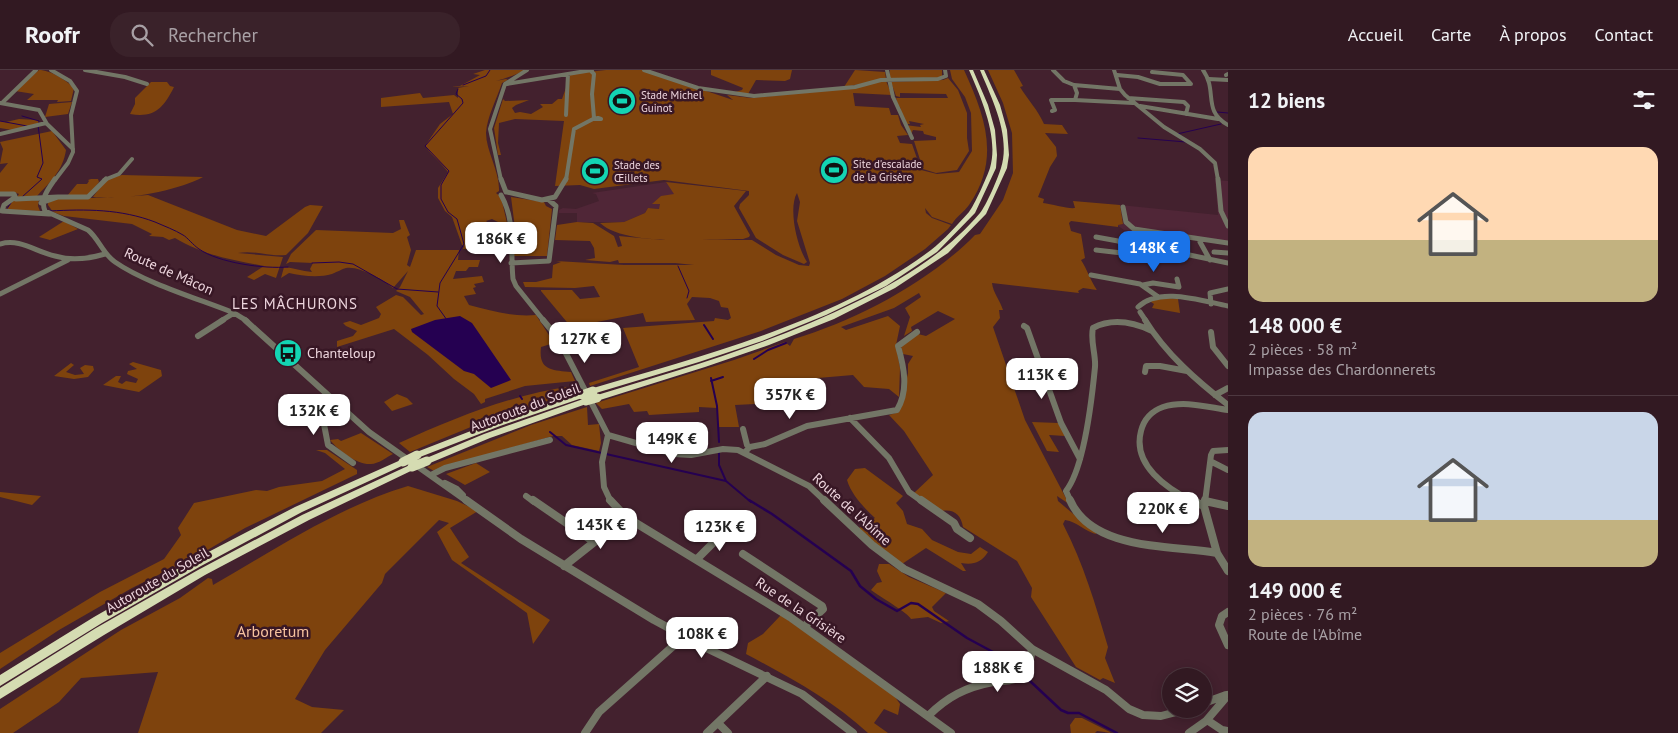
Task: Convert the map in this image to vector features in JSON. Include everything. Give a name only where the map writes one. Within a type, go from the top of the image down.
[{"type":"highway","name":"Autoroute du Soleil","points":[[0,694],[88,638],[207,568],[411,462],[427,460],[584,398],[812,318],[888,281],[941,244],[960,226],[976,208],[991,179],[995,150],[992,130],[971,70]]},
{"type":"highway","name":"Autoroute du Soleil","points":[[595,394],[752,348],[832,317],[887,290],[945,252],[972,227],[985,210],[995,192],[1004,168],[1006,144],[1003,124],[982,70]]},
{"type":"highway","name":"Autoroute du Soleil","points":[[0,680],[123,605],[202,560],[291,513],[497,424],[584,398]]},
{"type":"street","points":[[1,102],[36,70]]},
{"type":"street","points":[[42,200],[67,165],[73,149],[71,118],[77,88],[72,82],[51,70]]},
{"type":"street","points":[[85,70],[126,77],[147,84]]},
{"type":"street","points":[[527,70],[505,84],[490,129],[510,221],[513,279],[516,286],[536,309],[570,357],[608,435]]},
{"type":"street","points":[[505,84],[591,70],[594,74],[592,94],[595,118],[574,128],[566,180],[555,197],[549,200],[505,193]]},
{"type":"street","points":[[644,70],[698,87],[747,96],[855,87],[888,80],[942,79],[946,76],[945,70]]},
{"type":"street","points":[[887,70],[888,80],[902,124],[912,138]]},
{"type":"street","points":[[1052,70],[1064,81],[1074,85],[1120,89]]},
{"type":"street","points":[[1114,70],[1120,89],[1128,98],[1170,131],[1208,155],[1215,163],[1222,216],[1228,226]]},
{"type":"street","points":[[1117,75],[1138,77],[1160,84],[1191,84],[1183,75],[1185,74],[1182,70]]},
{"type":"street","points":[[1203,70],[1209,79],[1212,111],[1218,119]]},
{"type":"street","points":[[1152,72],[1183,75]]},
{"type":"street","points":[[566,115],[568,74]]},
{"type":"street","points":[[1209,79],[1228,80]]},
{"type":"street","points":[[1074,85],[1077,94],[1075,100]]},
{"type":"street","points":[[1128,98],[1188,106],[1186,114]]},
{"type":"street","points":[[1052,111],[1054,110],[1050,100],[1134,103]]},
{"type":"street","points":[[1,102],[39,110],[42,112],[46,123],[55,129],[73,149]]},
{"type":"street","points":[[1138,106],[1218,119],[1228,125]]},
{"type":"street","points":[[0,134],[46,123]]},
{"type":"street","points":[[1,209],[14,198],[42,200],[58,197],[88,197],[104,180],[118,175],[132,159]]},
{"type":"street","points":[[0,194],[14,194],[14,198]]},
{"type":"street","points":[[1219,194],[1228,195]]},
{"type":"street","points":[[42,200],[47,212]]},
{"type":"street","points":[[511,263],[549,261],[556,208],[549,200]]},
{"type":"street","points":[[1123,207],[1126,222],[1134,229],[1228,242]]},
{"type":"street","name":"Route de Mâcon","points":[[1,209],[7,212],[47,212],[88,230],[93,234],[105,254],[116,263],[143,277],[234,313],[247,321],[369,432],[514,534],[564,566],[683,635],[767,676],[818,705],[853,733]]},
{"type":"street","points":[[1151,236],[1158,249]]},
{"type":"street","points":[[1096,237],[1118,241],[1121,245],[1122,254],[1096,250]]},
{"type":"street","points":[[0,244],[12,240],[19,241],[35,250],[68,260],[83,260],[105,254]]},
{"type":"street","points":[[1200,242],[1210,260]]},
{"type":"street","points":[[1121,245],[1158,249],[1228,263]]},
{"type":"street","points":[[1214,252],[1228,253]]},
{"type":"street","points":[[0,294],[68,260]]},
{"type":"street","points":[[1091,275],[1143,285],[1153,283],[1179,287],[1177,279]]},
{"type":"street","points":[[1143,285],[1156,296]]},
{"type":"street","points":[[1211,304],[1210,293],[1228,289]]},
{"type":"street","points":[[1228,306],[1156,296],[1144,300],[1139,310],[1152,331],[1188,371],[1228,405]]},
{"type":"street","points":[[198,336],[234,313]]},
{"type":"street","points":[[1152,331],[1139,326],[1116,322],[1105,322],[1093,328],[1095,365],[1080,459],[1073,482],[1066,490],[1076,512],[1094,528],[1124,540],[1217,553]]},
{"type":"street","points":[[1024,326],[1027,328],[1062,423],[1080,459]]},
{"type":"street","points":[[743,428],[748,450],[807,426],[895,411],[900,406],[904,374],[903,362],[898,346],[917,332]]},
{"type":"street","points":[[1211,332],[1213,347],[1228,366]]},
{"type":"street","points":[[1145,372],[1146,366],[1153,365],[1188,371]]},
{"type":"street","points":[[1215,395],[1228,388]]},
{"type":"street","points":[[1228,410],[1190,404],[1170,405],[1150,413],[1140,428],[1141,444],[1149,468],[1170,488],[1204,504],[1228,506]]},
{"type":"street","points":[[338,405],[322,414],[324,434],[328,445],[353,463]]},
{"type":"street","points":[[850,418],[888,458],[909,492],[954,523],[957,529],[970,538]]},
{"type":"street","name":"Route de l'Abîme","points":[[608,435],[677,454],[698,454],[737,449],[748,450],[810,486],[884,555],[915,576],[978,604],[1001,621],[1032,649],[1096,684],[1128,709],[1143,715],[1162,716]]},
{"type":"street","name":"Rue de la Grisière","points":[[608,435],[602,468],[608,496],[612,504],[626,517],[697,559],[804,627],[951,733]]},
{"type":"street","points":[[431,475],[446,468],[550,440]]},
{"type":"street","points":[[1228,450],[1213,451],[1204,504],[1217,553],[1228,571]]},
{"type":"street","points":[[1212,462],[1228,470]]},
{"type":"street","points":[[526,496],[594,542]]},
{"type":"street","points":[[564,566],[626,517]]},
{"type":"street","points":[[697,559],[717,538],[718,534]]},
{"type":"street","points":[[743,554],[822,606],[823,609],[804,627]]},
{"type":"street","points":[[1228,612],[1222,616],[1219,625],[1228,645]]},
{"type":"street","points":[[585,733],[599,712],[680,640],[683,635]]},
{"type":"street","points":[[928,716],[960,690],[1018,678],[1028,667],[1032,649]]},
{"type":"street","points":[[707,733],[767,676]]},
{"type":"street","points":[[1212,700],[1228,694]]},
{"type":"street","points":[[1189,733],[1207,720],[1228,694]]},
{"type":"street","points":[[1207,720],[1222,730],[1228,731]]},
{"type":"street","points":[[718,722],[728,733]]},
{"type":"shaded area","points":[[1215,180],[1228,181],[1228,244],[1124,230],[1117,225],[1123,224],[1120,205],[1218,215]]},
{"type":"shaded area","points":[[666,182],[675,194],[653,204],[661,204],[659,209],[648,208],[645,213],[624,222],[577,222],[577,213],[559,213],[559,210],[563,208],[576,209],[599,201],[596,194],[592,193]]},
{"type":"shaded area","points":[[460,316],[472,323],[511,380],[491,388],[474,374],[464,371],[412,332],[411,329],[435,320]]},
{"type":"green space","points":[[39,70],[58,76],[74,88],[71,101],[27,100],[34,94],[15,91]]},
{"type":"green space","points":[[485,70],[525,70],[489,83],[451,87],[460,86],[480,75],[473,74]]},
{"type":"green space","points":[[606,70],[644,70],[733,100],[727,95],[751,98],[832,90],[886,81],[892,95],[853,93],[855,106],[889,108],[891,115],[898,115],[901,125],[908,135],[897,136],[900,143],[912,144],[921,170],[937,174],[959,172],[972,151],[971,113],[965,97],[952,79],[950,70],[964,70],[972,87],[983,121],[987,154],[985,171],[979,188],[969,205],[952,224],[932,217],[925,208],[926,213],[932,218],[951,225],[925,249],[885,276],[842,299],[761,331],[590,386],[589,383],[639,367],[623,328],[714,321],[715,318],[728,320],[731,318],[728,308],[721,307],[719,301],[710,298],[692,297],[687,304],[695,320],[646,322],[643,313],[571,327],[541,290],[572,290],[580,299],[600,297],[594,286],[575,288],[525,287],[523,282],[536,282],[552,278],[553,265],[561,262],[556,261],[624,265],[694,265],[619,263],[618,260],[610,262],[585,260],[595,258],[594,248],[590,241],[555,240],[557,225],[577,222],[593,223],[614,236],[618,247],[622,246],[619,236],[661,240],[752,240],[776,255],[799,265],[809,266],[810,263],[797,221],[800,202],[797,193],[793,208],[797,238],[807,262],[804,264],[783,255],[756,238],[739,208],[740,204],[749,195],[749,191],[664,180],[594,189],[580,185],[555,186],[564,121],[515,119],[499,123],[498,143],[501,155],[498,155],[494,128],[503,99],[505,101],[529,100],[512,108],[515,113],[531,114],[543,107],[540,104],[552,104],[558,99],[562,99],[567,85],[566,101],[570,74]]},
{"type":"green space","points":[[711,70],[792,70],[790,79],[785,81],[756,80],[748,94],[732,93],[743,88],[711,75]]},
{"type":"green space","points":[[855,70],[885,72],[886,79],[844,87]]},
{"type":"green space","points":[[890,70],[942,70],[942,76],[938,78],[890,78]]},
{"type":"green space","points":[[988,70],[1014,70],[1023,86],[1020,87],[1044,124],[1062,125],[1068,134],[1045,133],[1056,147],[1057,156],[1050,167],[1038,197],[1044,199],[1043,203],[1072,208],[1075,208],[1073,201],[1120,205],[1123,224],[1118,225],[1118,227],[1071,221],[1069,223],[1071,231],[1081,234],[1085,258],[1081,260],[1097,290],[1083,288],[1078,291],[1079,293],[992,283],[1003,310],[999,310],[1000,318],[993,327],[1025,420],[1069,504],[1057,496],[1058,501],[1097,534],[1070,521],[1065,520],[1063,524],[1077,554],[1094,600],[1108,647],[1105,658],[1115,683],[1103,678],[1100,680],[1076,667],[1031,597],[1032,588],[1017,561],[963,527],[959,516],[953,512],[942,511],[914,493],[933,475],[904,431],[889,415],[899,412],[908,373],[908,364],[913,356],[903,354],[901,347],[918,334],[926,336],[955,319],[938,311],[911,327],[912,331],[904,336],[910,317],[905,308],[921,297],[919,293],[894,308],[841,327],[846,330],[888,316],[900,326],[896,345],[900,368],[899,397],[889,389],[864,387],[853,375],[818,378],[814,380],[810,400],[803,400],[779,389],[763,393],[755,404],[735,405],[739,427],[718,427],[717,408],[699,407],[699,412],[649,415],[647,411],[634,412],[629,404],[602,409],[596,403],[785,342],[790,346],[794,339],[842,321],[891,298],[936,268],[975,235],[980,234],[1003,200],[1013,173],[1012,133],[1003,103]]},
{"type":"green space","points":[[948,78],[958,90],[967,113],[969,151],[957,170],[936,173],[923,169],[914,141],[936,140],[936,137],[924,134],[923,131],[913,130],[911,134],[905,125],[921,127],[920,125],[924,124],[909,121],[910,124],[904,124],[896,98],[948,98],[946,94],[900,93],[900,97],[896,96],[891,82],[943,80]]},
{"type":"green space","points":[[508,80],[502,83],[488,121],[486,133],[488,147],[499,184],[499,191],[496,193],[501,197],[507,223],[504,225],[492,219],[486,221],[491,225],[488,227],[487,235],[479,236],[480,244],[478,245],[504,247],[504,251],[463,249],[464,246],[452,217],[445,211],[438,198],[438,188],[448,172],[425,146],[440,124],[453,114],[449,102],[381,107],[381,98],[420,93],[423,98],[454,95],[458,98],[458,88]]},
{"type":"green space","points":[[151,82],[167,82],[170,86],[174,87],[166,101],[157,110],[145,115],[130,114],[135,104],[135,98]]},
{"type":"green space","points":[[72,102],[68,114],[45,117],[49,104]]},
{"type":"green space","points":[[19,119],[37,120],[41,123],[12,130],[0,128],[0,121],[6,122]]},
{"type":"green space","points":[[52,131],[66,150],[59,170],[50,182],[36,197],[17,197],[19,194],[14,192],[0,193],[0,173],[8,163],[0,164],[3,149],[0,142]]},
{"type":"green space","points":[[122,175],[203,177],[179,187],[149,194],[118,198],[93,197],[106,179]]},
{"type":"green space","points":[[98,179],[99,182],[89,195],[67,196],[77,184],[87,184],[88,180]]},
{"type":"green space","points":[[666,182],[746,191],[734,206],[750,235],[749,237],[743,239],[647,239],[612,231],[600,223],[624,222],[645,213],[648,208],[659,209],[660,204],[652,204],[661,196],[674,194]]},
{"type":"green space","points":[[148,195],[237,230],[266,236],[305,207],[310,205],[323,206],[308,233],[286,255],[238,253],[283,257],[276,278],[265,274],[254,280],[247,277],[264,266],[207,253],[175,238],[169,240],[163,237],[149,236],[152,234],[132,224],[64,216],[53,212],[48,205],[48,201],[57,198],[111,198]]},
{"type":"green space","points":[[511,197],[544,202],[546,206],[552,209],[547,256],[514,256],[515,228]]},
{"type":"green space","points":[[39,199],[38,206],[40,211],[5,210],[14,200]]},
{"type":"green space","points":[[399,220],[404,220],[410,235],[407,237],[411,250],[407,265],[410,267],[416,250],[459,250],[458,260],[480,260],[478,267],[469,267],[466,271],[456,271],[453,279],[482,276],[484,282],[474,284],[476,287],[473,288],[476,294],[464,296],[469,305],[510,314],[536,315],[554,343],[541,347],[544,365],[553,370],[571,372],[575,381],[525,386],[485,399],[485,402],[481,404],[474,394],[394,329],[337,347],[337,341],[353,336],[357,331],[343,323],[350,321],[361,325],[379,318],[381,314],[376,307],[396,295],[403,297],[421,315],[424,314],[410,297],[396,291],[408,271],[393,288],[378,278],[357,269],[346,268],[322,276],[305,276],[289,273],[281,278],[284,267],[312,272],[310,269],[313,263],[290,262],[286,264],[291,254],[316,230],[393,233],[401,229]]},
{"type":"green space","points":[[64,221],[78,229],[50,240],[39,237]]},
{"type":"green space","points":[[1178,299],[1180,313],[1152,308],[1154,304],[1148,300]]},
{"type":"green space","points":[[133,362],[161,370],[162,376],[139,392],[103,385],[116,376],[121,376],[118,382],[122,384],[126,381],[136,383],[138,379],[127,374],[128,371],[137,369],[129,364]]},
{"type":"green space","points":[[71,363],[74,365],[66,372],[75,375],[84,374],[80,368],[85,365],[93,366],[94,370],[88,377],[74,379],[54,376]]},
{"type":"green space","points":[[573,386],[578,391],[483,422],[410,452],[399,443],[484,408],[527,395]]},
{"type":"green space","points":[[397,394],[407,398],[413,404],[392,411],[384,402]]},
{"type":"green space","points":[[587,407],[588,425],[599,424],[601,443],[599,451],[572,445],[562,436],[553,436],[434,471],[427,467],[531,425]]},
{"type":"green space","points":[[1032,422],[1058,423],[1065,436],[1049,435],[1059,452],[1047,451]]},
{"type":"green space","points":[[361,433],[393,454],[377,463],[366,464],[349,457],[330,440],[338,439],[341,441]]},
{"type":"green space","points":[[316,450],[327,450],[357,470],[357,474],[245,528],[204,552],[132,588],[59,630],[0,669],[0,653],[100,592],[164,559],[181,535],[178,528],[194,503],[256,490],[267,491],[279,487],[322,481],[345,469],[325,453]]},
{"type":"green space","points":[[476,463],[490,472],[465,485],[446,474]]},
{"type":"green space","points":[[865,468],[903,496],[896,503],[903,511],[907,524],[922,529],[932,540],[958,552],[971,554],[980,547],[988,552],[983,559],[969,564],[961,563],[966,571],[963,571],[926,548],[902,564],[885,554],[859,528],[875,518],[855,496],[847,480],[855,469]]},
{"type":"green space","name":"Arboretum","points":[[408,486],[457,501],[478,511],[450,528],[469,557],[461,563],[550,620],[533,644],[527,613],[452,560],[437,532],[449,523],[439,520],[385,574],[382,583],[325,650],[295,699],[312,707],[344,710],[321,733],[138,733],[158,672],[81,678],[59,702],[13,733],[0,733],[0,709],[121,630],[180,598],[208,578],[212,579],[213,585],[332,517],[357,505]]},
{"type":"green space","points":[[0,492],[41,496],[32,505],[0,497]]},
{"type":"green space","points":[[879,564],[889,564],[909,577],[946,593],[932,607],[934,611],[949,621],[941,623],[928,617],[911,619],[871,590],[877,583],[882,582],[877,571]]},
{"type":"green space","points":[[781,615],[893,694],[900,704],[898,715],[884,709],[874,723],[888,733],[868,733],[825,700],[794,680],[746,654],[748,643],[763,634]]},
{"type":"green space","points":[[1075,718],[1082,718],[1112,733],[1097,731],[1095,733],[1071,733],[1070,725]]},
{"type":"waterway","points":[[463,85],[486,76],[490,70]]},
{"type":"waterway","points":[[447,320],[437,306],[440,283],[464,244],[457,219],[448,212],[441,199],[441,185],[449,171],[425,146],[463,103],[462,99],[456,94],[458,89]]},
{"type":"waterway","points":[[1217,112],[1228,113]]},
{"type":"waterway","points":[[22,116],[39,121],[39,123]]},
{"type":"waterway","points":[[0,121],[27,126]]},
{"type":"waterway","points":[[1177,134],[1221,124]]},
{"type":"waterway","points":[[22,197],[42,179],[37,177],[43,163],[38,125]]},
{"type":"waterway","points":[[1138,138],[1186,142]]},
{"type":"waterway","points":[[6,210],[11,203]]},
{"type":"waterway","points":[[50,211],[90,210],[116,212],[142,218],[177,231],[199,249],[218,258],[255,266],[288,267]]},
{"type":"waterway","points":[[312,263],[339,262],[353,264],[397,289],[438,292]]},
{"type":"waterway","points":[[678,266],[689,291],[687,298]]},
{"type":"waterway","points":[[704,325],[713,339]]},
{"type":"waterway","points":[[754,359],[768,350],[786,343]]},
{"type":"waterway","points":[[712,381],[723,377]]},
{"type":"waterway","points":[[712,381],[717,406],[719,442]]},
{"type":"waterway","points":[[550,432],[566,445],[726,481]]},
{"type":"waterway","points":[[719,453],[719,465],[726,481]]},
{"type":"waterway","points":[[726,481],[751,502]]},
{"type":"waterway","points":[[749,500],[772,514],[851,571],[860,586],[876,599],[897,611],[911,603],[918,604],[967,638],[1006,659],[1020,673]]},
{"type":"waterway","points":[[1030,681],[1061,710],[1068,713],[1079,713],[1117,733]]},
{"type":"place","name":"Stade Michel Guinot","points":[[622,101]]},
{"type":"place","name":"Site d'escalade de la Grisère","points":[[834,170]]},
{"type":"place","name":"Stade des Œillets","points":[[595,171]]},
{"type":"place","name":"Chanteloup","points":[[288,353]]},
{"type":"district","name":"LES MÂCHURONS","points":[[295,304]]}]
